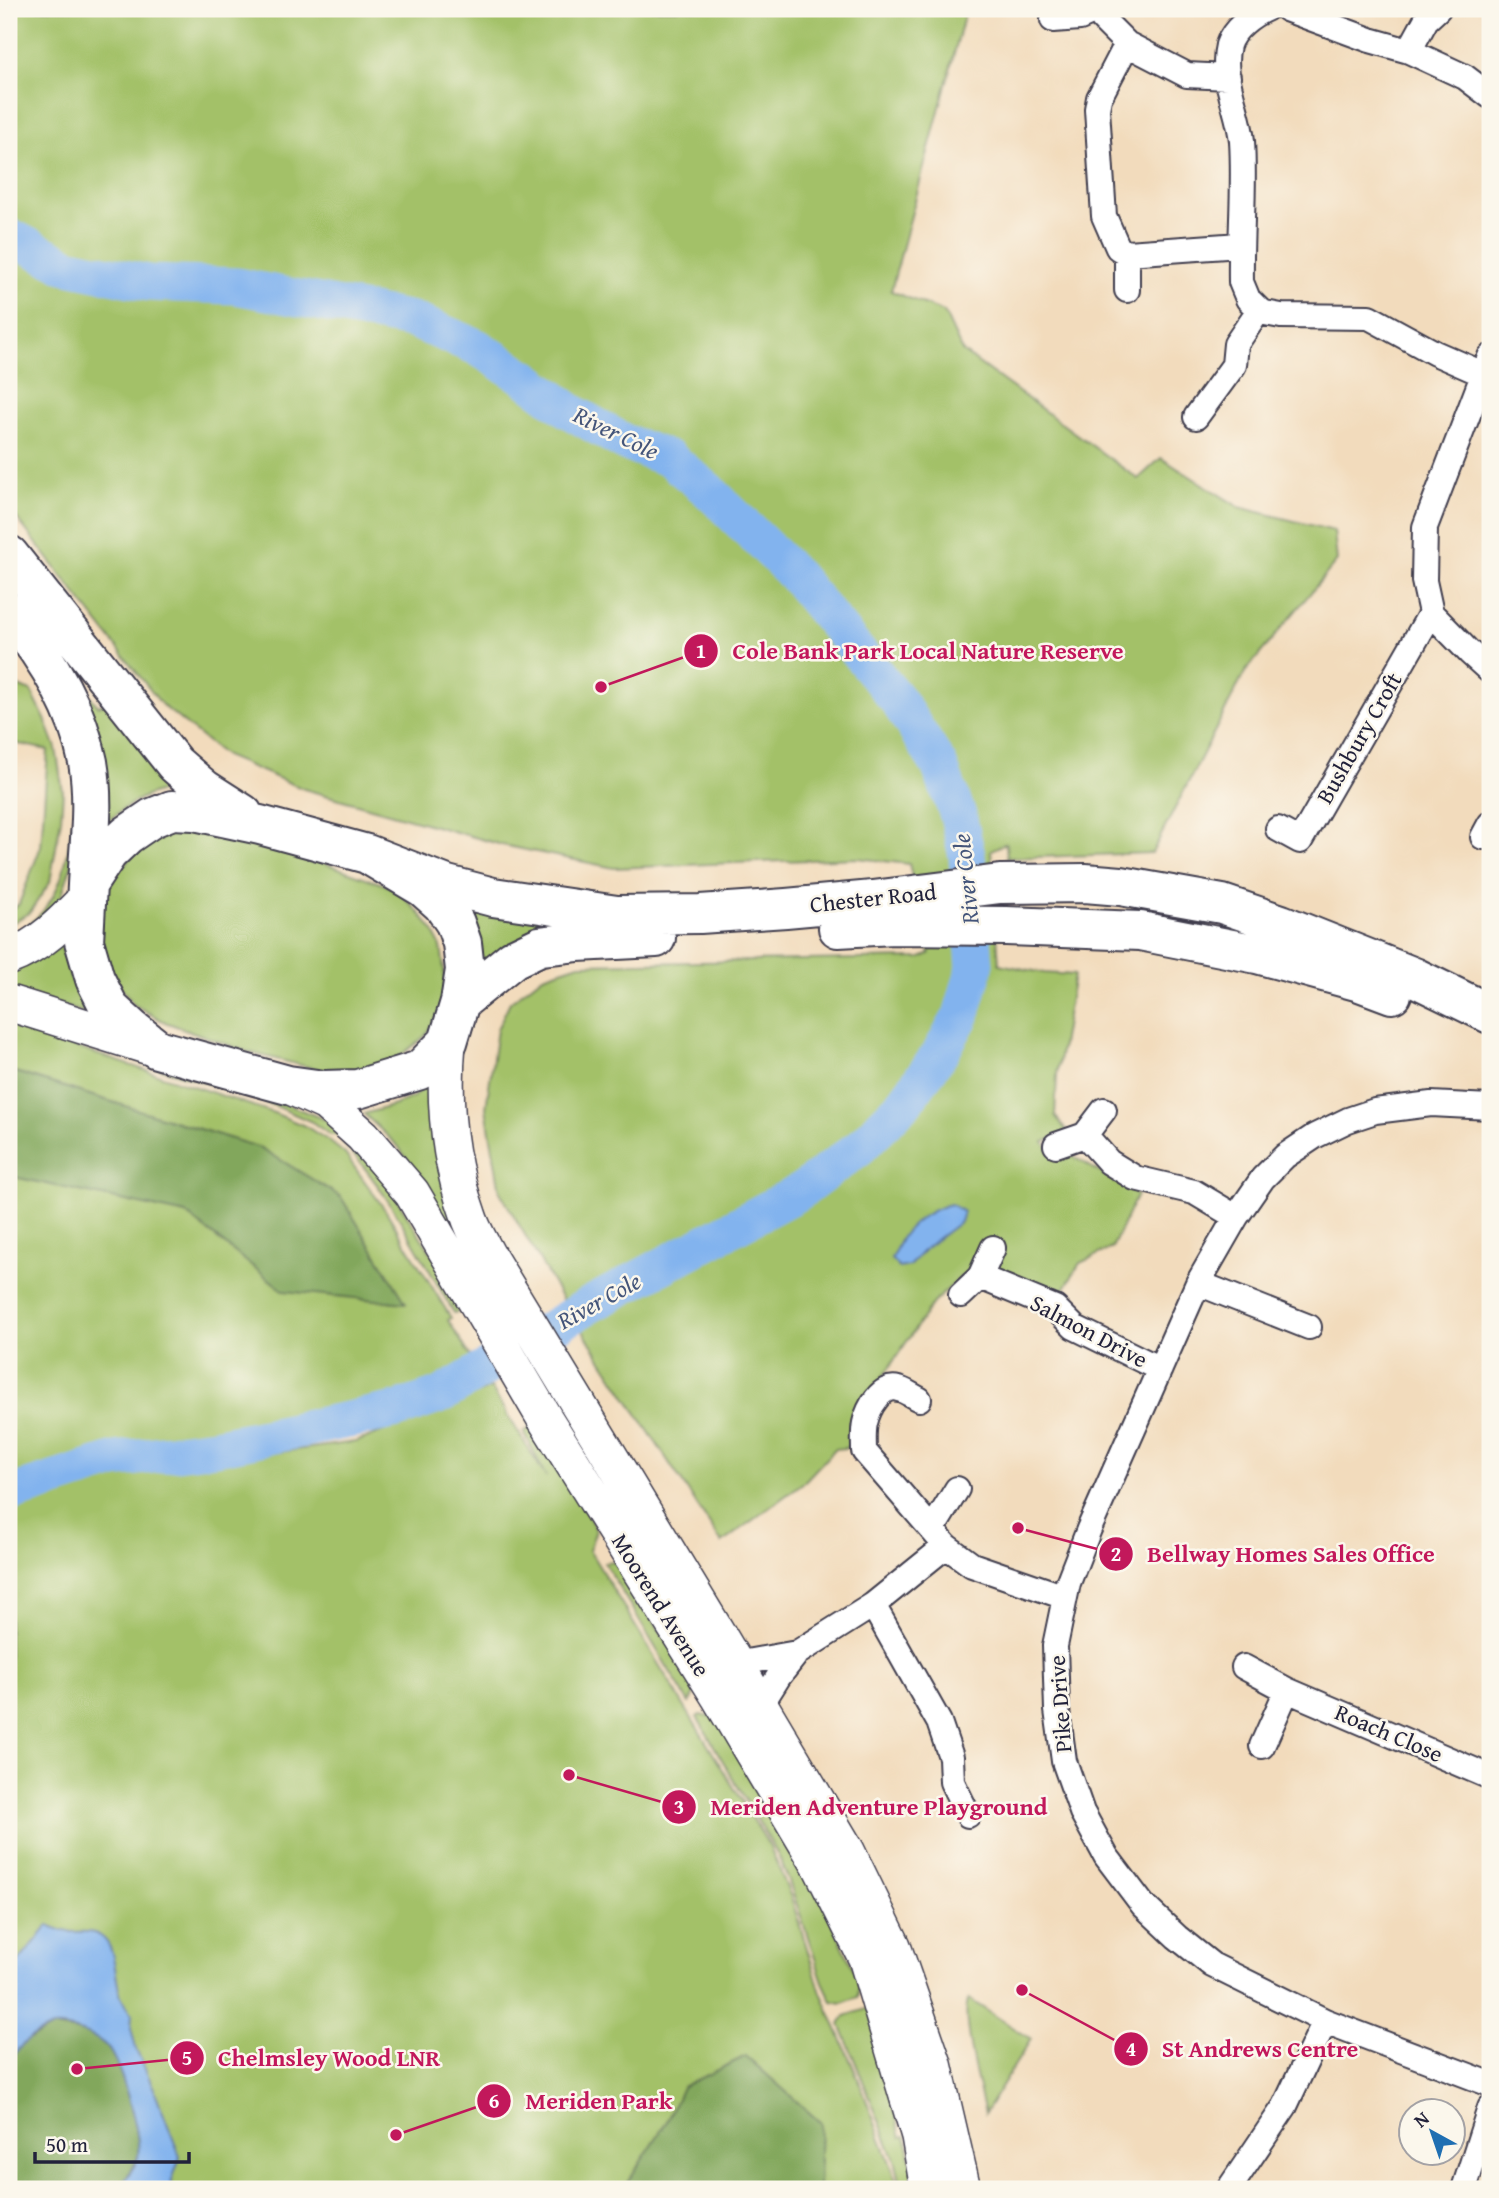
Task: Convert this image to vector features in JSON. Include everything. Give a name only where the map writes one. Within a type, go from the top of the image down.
[{"type":"highway","points":[[9,555],[175,764],[204,789],[260,825]]},
{"type":"highway","points":[[9,612],[52,672],[75,716],[88,763],[91,819],[86,892],[84,941],[95,979],[110,1009],[157,1049],[288,1086],[324,1090],[358,1089],[420,1070],[448,1042],[460,1002],[465,970],[462,943],[455,923],[442,904],[424,888],[367,853],[260,825],[194,811],[172,810],[152,818],[127,835],[108,853],[86,892]]},
{"type":"highway","name":"Chester Road","points":[[367,853],[447,885],[493,897],[617,915],[893,911],[1006,926],[1140,931],[1256,954],[1360,982],[1453,1019],[1490,1037]]},
{"type":"highway","name":"Chester Road","points":[[460,1002],[513,958],[540,946],[893,911],[1000,884],[1097,884],[1161,892],[1222,904],[1318,938],[1413,977],[1490,1014]]},
{"type":"street","points":[[1053,20],[1080,18],[1097,9],[1103,20],[1128,44],[1187,75],[1228,77]]},
{"type":"street","points":[[1266,9],[1247,21],[1229,42],[1226,61],[1241,140],[1241,282],[1248,299],[1259,310],[1281,316],[1370,317],[1435,353],[1487,365],[1425,527],[1424,581],[1431,612],[1490,671]]},
{"type":"street","points":[[1286,9],[1370,40],[1409,51],[1465,78],[1490,96]]},
{"type":"street","points":[[1409,51],[1426,20],[1438,9]]},
{"type":"street","points":[[1128,44],[1099,97],[1097,109],[1104,216],[1118,248],[1127,253],[1240,245]]},
{"type":"street","points":[[1127,253],[1127,290]]},
{"type":"street","points":[[1196,417],[1234,365],[1236,344],[1259,310]]},
{"type":"street","name":"Bushbury Croft","points":[[1278,829],[1300,841],[1431,612]]},
{"type":"street","points":[[9,957],[23,952],[51,932],[86,892]]},
{"type":"street","points":[[9,1003],[157,1049]]},
{"type":"street","name":"Moorend Avenue","points":[[448,1042],[445,1078],[454,1169],[468,1216],[486,1254],[491,1295],[545,1419],[719,1697],[821,1868],[866,1958],[919,2136],[928,2189]]},
{"type":"street","name":"Moorend Avenue","points":[[288,1086],[326,1102],[363,1136],[412,1193],[575,1399],[847,1851],[894,1946],[934,2064],[963,2189]]},
{"type":"street","name":"Pike Drive","points":[[1490,1107],[1431,1104],[1375,1111],[1348,1119],[1285,1156],[1263,1178],[1236,1217],[1198,1283],[1089,1529],[1069,1583],[1055,1646],[1057,1710],[1064,1761],[1082,1812],[1106,1856],[1143,1905],[1212,1965],[1325,2021],[1490,2084]]},
{"type":"street","points":[[1056,1145],[1085,1135],[1104,1110]]},
{"type":"street","points":[[1085,1135],[1109,1162],[1135,1178],[1194,1192],[1236,1217]]},
{"type":"street","points":[[961,1295],[980,1277],[993,1248]]},
{"type":"street","name":"Salmon Drive","points":[[980,1277],[1055,1308],[1074,1327],[1160,1369]]},
{"type":"street","points":[[1198,1283],[1309,1327]]},
{"type":"street","points":[[919,1399],[897,1388],[881,1394],[870,1408],[864,1424],[864,1451],[939,1538],[972,1565],[1065,1597]]},
{"type":"street","points":[[760,1706],[779,1675],[797,1653],[873,1605],[939,1538],[957,1489]]},
{"type":"street","points":[[873,1605],[939,1722],[951,1757],[952,1782],[968,1815]]},
{"type":"street","points":[[735,1664],[797,1653]]},
{"type":"street","name":"Roach Close","points":[[1244,1667],[1287,1690],[1490,1777]]},
{"type":"street","points":[[1262,1746],[1287,1690]]},
{"type":"street","points":[[1229,2189],[1284,2106],[1325,2021]]},
{"type":"street","points":[[1464,2189],[1490,2108]]},
{"type":"green space","points":[[9,9],[966,9],[891,291],[944,312],[962,351],[1138,479],[1161,458],[1239,507],[1334,531],[1337,561],[1245,672],[1152,853],[1007,858],[1006,843],[991,850],[999,964],[1044,973],[1074,975],[1057,1074],[1055,1116],[1068,1132],[1044,1142],[1051,1153],[1068,1153],[1137,1195],[1112,1248],[1080,1263],[1060,1296],[973,1266],[933,1303],[861,1409],[854,1447],[835,1449],[804,1482],[722,1543],[565,1304],[500,1192],[486,1108],[497,1029],[510,1002],[543,976],[579,964],[921,958],[930,954],[909,864],[857,858],[614,868],[502,845],[304,789],[225,756],[162,705],[9,508]]},
{"type":"green space","points":[[68,669],[98,706],[107,703],[183,786],[140,799],[104,825]]},
{"type":"green space","points":[[9,683],[31,691],[45,719],[56,748],[63,792],[50,882],[30,912],[9,925],[9,911],[19,904],[41,846],[48,750],[9,742]]},
{"type":"green space","points":[[73,818],[75,854],[62,894],[47,916],[9,943],[9,936],[32,922],[51,900],[66,861]]},
{"type":"green space","points":[[197,825],[302,855],[397,889],[435,933],[442,953],[445,979],[442,1007],[425,1036],[399,1057],[371,1071],[336,1074],[248,1052],[165,1022],[134,1005],[112,975],[100,937],[100,911],[109,884],[141,844],[174,829]]},
{"type":"green space","points":[[467,907],[608,919],[481,968],[481,943]]},
{"type":"green space","points":[[60,940],[71,979],[91,1015],[9,988],[9,970]]},
{"type":"green space","points":[[9,1019],[291,1106],[326,1120],[348,1135],[330,1135],[312,1122],[278,1107]]},
{"type":"green space","points":[[9,1025],[274,1113],[305,1126],[329,1141],[345,1154],[386,1211],[451,1318],[448,1320],[474,1362],[398,1399],[118,1450],[46,1467],[9,1481]]},
{"type":"green space","points":[[9,1070],[261,1148],[341,1197],[406,1303],[284,1291],[186,1214],[9,1176]]},
{"type":"green space","points":[[438,1075],[490,1288],[398,1146],[364,1114],[413,1097]]},
{"type":"green space","points":[[343,1143],[357,1143],[368,1154],[467,1309],[454,1313],[389,1203]]},
{"type":"green space","points":[[491,1388],[546,1477],[524,1432],[537,1423],[596,1530],[589,1550],[770,1847],[791,1897],[820,1990],[857,2076],[900,2189],[9,2189],[9,1993],[15,1966],[9,1969],[9,1507],[32,1496],[91,1481],[217,1460],[356,1442]]},
{"type":"green space","points":[[614,1561],[694,1682],[694,1694],[689,1703],[604,1562]]},
{"type":"green space","points":[[700,1715],[718,1719],[817,1888],[859,1982],[858,1997],[842,2003],[832,2001],[778,1855],[697,1717]]},
{"type":"green space","points":[[969,1999],[1031,2039],[985,2113],[968,2036]]},
{"type":"green space","points":[[869,2008],[901,2137],[906,2136],[917,2189],[902,2189],[895,2160],[840,2024],[845,2016]]},
{"type":"green space","points":[[52,2027],[81,2032],[95,2038],[107,2047],[118,2067],[133,2117],[138,2146],[135,2165],[119,2189],[12,2189],[9,2157],[9,2062],[18,2046]]},
{"type":"green space","points":[[746,2056],[821,2123],[819,2189],[623,2189],[666,2123],[682,2087]]},
{"type":"water","points":[[951,1204],[963,1212],[960,1222],[928,1246],[909,1266],[899,1268],[891,1259],[904,1234],[925,1215]]},
{"type":"water","points":[[49,1925],[64,1931],[98,1934],[108,1944],[120,1995],[132,2014],[131,2028],[136,2049],[180,2157],[169,2189],[119,2189],[138,2157],[137,2134],[124,2085],[113,2057],[103,2043],[72,2029],[49,2028],[26,2042],[9,2062],[9,1969],[15,1966]]},
{"type":"waterway","name":"River Cole","points":[[9,236],[67,266],[149,283],[236,286],[412,320],[477,347],[570,411],[624,442],[670,459],[708,490],[794,574],[898,701],[939,765],[958,815],[967,856],[975,967],[961,1016],[939,1055],[904,1103],[860,1147],[801,1191],[586,1307],[441,1395],[397,1410],[215,1447],[115,1460],[9,1494]]},
{"type":"place","name":"Cole Bank Park Local Nature Reserve","points":[[601,687]]},
{"type":"place","name":"Bellway Homes Sales Office","points":[[1018,1528]]},
{"type":"place","name":"Meriden Adventure Playground","points":[[569,1775]]},
{"type":"place","name":"St Andrews Centre","points":[[1022,1990]]},
{"type":"place","name":"Chelmsley Wood LNR","points":[[77,2069]]},
{"type":"place","name":"Meriden Park","points":[[396,2135]]}]
